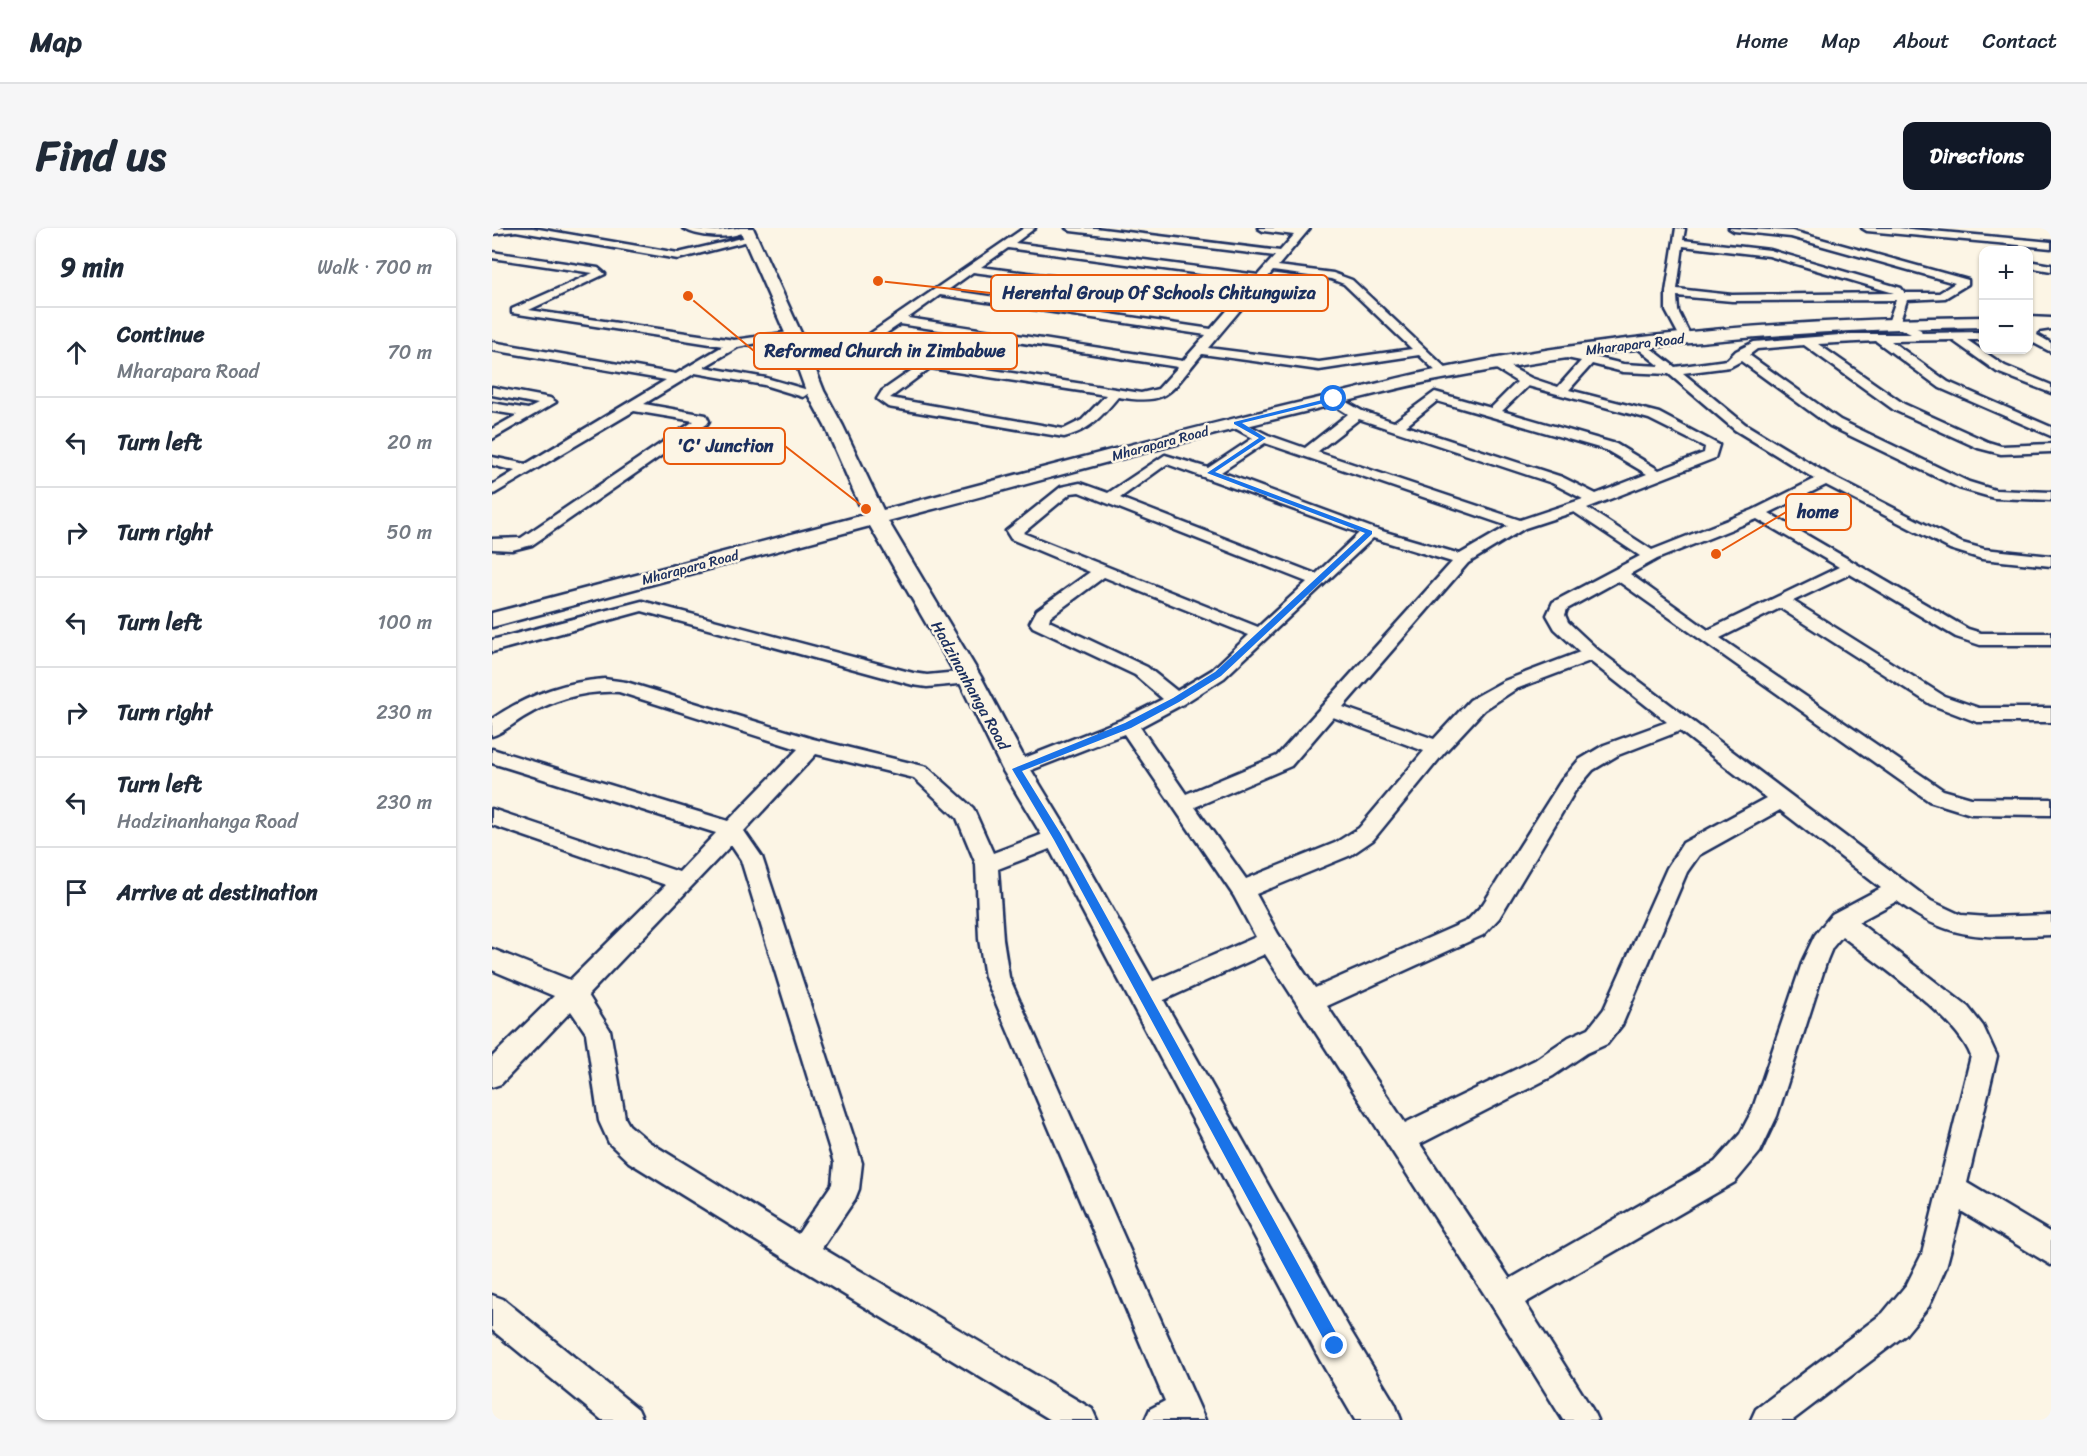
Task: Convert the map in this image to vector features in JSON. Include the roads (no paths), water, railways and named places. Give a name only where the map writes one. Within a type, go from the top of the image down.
[{"type":"main road","name":"Hadzinanhanga Road","points":[[747,232],[793,333],[815,391],[834,426],[876,518],[969,676],[1016,769],[1057,837],[1335,1346],[1379,1420]]},
{"type":"main road","name":"Mharapara Road","points":[[492,620],[1236,423],[1444,373],[1562,353],[1685,337],[1897,329],[1959,331],[1979,324]]},
{"type":"main road","points":[[2033,330],[2051,324]]},
{"type":"street","points":[[492,231],[516,228],[678,255],[747,232]]},
{"type":"street","points":[[688,228],[717,234],[747,232]]},
{"type":"street","points":[[1030,228],[856,349],[928,364],[1141,397],[1155,396],[1162,392],[1241,304],[1303,230]]},
{"type":"street","points":[[1071,228],[1283,254]]},
{"type":"street","points":[[1263,228],[1303,230]]},
{"type":"street","points":[[1680,228],[1671,292],[1672,311],[1685,337]]},
{"type":"street","points":[[1671,292],[1732,298],[1941,296],[1964,282],[1792,234],[1734,228]]},
{"type":"street","points":[[1867,228],[2051,244]]},
{"type":"street","points":[[1979,228],[1985,240]]},
{"type":"street","points":[[1943,236],[1962,248]]},
{"type":"street","points":[[1679,243],[1770,253],[1896,290],[1902,297],[1897,329]]},
{"type":"street","points":[[2036,244],[2051,256]]},
{"type":"street","points":[[1007,245],[1262,279]]},
{"type":"street","points":[[492,255],[598,271],[600,274],[516,311],[734,344],[793,333]]},
{"type":"street","points":[[2033,265],[2051,268]]},
{"type":"street","points":[[1271,268],[1333,276],[1348,282],[1444,373]]},
{"type":"street","points":[[972,269],[1241,304]]},
{"type":"street","points":[[939,292],[1214,333]]},
{"type":"street","points":[[899,320],[1186,365]]},
{"type":"street","points":[[1562,353],[1623,368],[1673,371],[1724,365],[1754,346],[1878,337],[1897,329],[1929,336],[1959,331],[1979,335]]},
{"type":"street","points":[[1959,331],[2001,369],[2051,389]]},
{"type":"street","points":[[2033,334],[2051,348]]},
{"type":"street","points":[[1878,337],[1944,385],[2051,432]]},
{"type":"street","points":[[1807,342],[1899,407],[1983,445],[2001,450],[2051,448]]},
{"type":"street","points":[[1639,343],[1740,427],[1826,480],[1956,546],[1982,554],[2051,561]]},
{"type":"street","points":[[492,491],[734,344]]},
{"type":"street","points":[[492,346],[678,378]]},
{"type":"street","points":[[1199,350],[1319,366],[1423,351]]},
{"type":"street","points":[[1740,354],[1835,423],[1964,485],[1994,494],[2051,496]]},
{"type":"street","points":[[1562,390],[1589,360]]},
{"type":"street","points":[[928,364],[887,393],[883,399],[888,403],[1064,433],[1077,431],[1085,426],[1115,393]]},
{"type":"street","points":[[1182,804],[1284,761],[1462,560],[1520,525],[1576,507],[1710,456],[1712,445],[1655,416],[1525,381],[1505,372],[1497,364]]},
{"type":"street","points":[[692,369],[766,382],[803,393]]},
{"type":"street","points":[[1494,412],[1525,381]]},
{"type":"street","points":[[492,391],[550,402],[492,435]]},
{"type":"street","points":[[1395,428],[1435,396],[1611,447],[1658,475]]},
{"type":"street","points":[[1334,399],[1357,414],[1557,480],[1594,499]]},
{"type":"street","points":[[492,544],[512,545],[526,542],[702,422],[701,418],[630,406]]},
{"type":"street","points":[[492,407],[529,414]]},
{"type":"street","points":[[1307,453],[1357,414]]},
{"type":"street","points":[[1236,423],[1263,438],[1520,525]]},
{"type":"street","points":[[1210,473],[1263,438]]},
{"type":"street","points":[[1109,498],[1164,459],[1210,473],[1370,532],[1462,560]]},
{"type":"street","points":[[492,461],[527,469]]},
{"type":"street","points":[[1826,480],[1758,513],[1651,556],[1618,573],[1559,606],[1556,615],[1561,625],[1592,654],[1923,908],[1959,924],[1988,927],[2051,926]]},
{"type":"street","points":[[1261,634],[1016,536],[1014,531],[1025,520],[1072,488],[1080,487],[1319,581]]},
{"type":"street","points":[[1576,507],[1651,556]]},
{"type":"street","points":[[1758,513],[1962,633],[1980,639],[2051,639]]},
{"type":"street","points":[[1016,769],[1128,725],[1176,700],[1218,674],[1370,532]]},
{"type":"street","points":[[1707,637],[1850,568]]},
{"type":"street","points":[[1103,570],[1043,614],[1039,623],[1140,671],[1176,700]]},
{"type":"street","points":[[1618,573],[1936,796],[1971,806],[2051,807]]},
{"type":"street","points":[[1781,601],[1937,700],[1977,715],[2051,715]]},
{"type":"street","points":[[492,646],[642,606],[912,679],[927,681],[969,676]]},
{"type":"street","points":[[1242,890],[1343,849],[1366,834],[1437,748],[1477,705],[1510,685],[1592,654]]},
{"type":"street","points":[[492,729],[529,704],[587,686],[606,683],[812,746],[920,772],[966,814],[987,864],[997,977],[1178,1416]]},
{"type":"street","points":[[1330,709],[1437,748]]},
{"type":"street","points":[[1310,1002],[1475,928],[1491,911],[1568,786],[1586,765],[1611,750],[1683,723]]},
{"type":"street","points":[[1128,725],[1242,890],[1270,941],[1505,1298],[1581,1420]]},
{"type":"street","points":[[492,1075],[683,882],[812,746]]},
{"type":"street","points":[[492,756],[732,830],[751,857],[848,1163],[845,1189],[802,1253]]},
{"type":"street","points":[[1400,1140],[1544,1068],[1578,1045],[1598,1036],[1613,1017],[1678,868],[1691,849],[1782,799]]},
{"type":"street","points":[[492,817],[683,882]]},
{"type":"street","points":[[987,864],[1057,837]]},
{"type":"street","points":[[1505,1298],[1725,1172],[1750,1143],[1764,1116],[1823,942],[1840,921],[1898,890]]},
{"type":"street","points":[[1767,1420],[1894,1324],[1918,1295],[1936,1257],[1984,1056],[1980,1043],[1970,1027],[1959,1016],[1840,921]]},
{"type":"street","points":[[1144,997],[1270,941]]},
{"type":"street","points":[[492,959],[572,992],[598,1030],[612,1120],[619,1134],[639,1152],[802,1253],[1081,1420]]},
{"type":"street","points":[[1952,1189],[2051,1250]]},
{"type":"street","points":[[492,1310],[627,1420]]},
{"type":"place","name":"Herental Group Of Schools Chitungwiza","points":[[878,281]]},
{"type":"place","name":"Reformed Church in Zimbabwe","points":[[688,296]]},
{"type":"place","name":"'C' Junction","points":[[866,509]]},
{"type":"place","name":"home","points":[[1716,554]]}]
